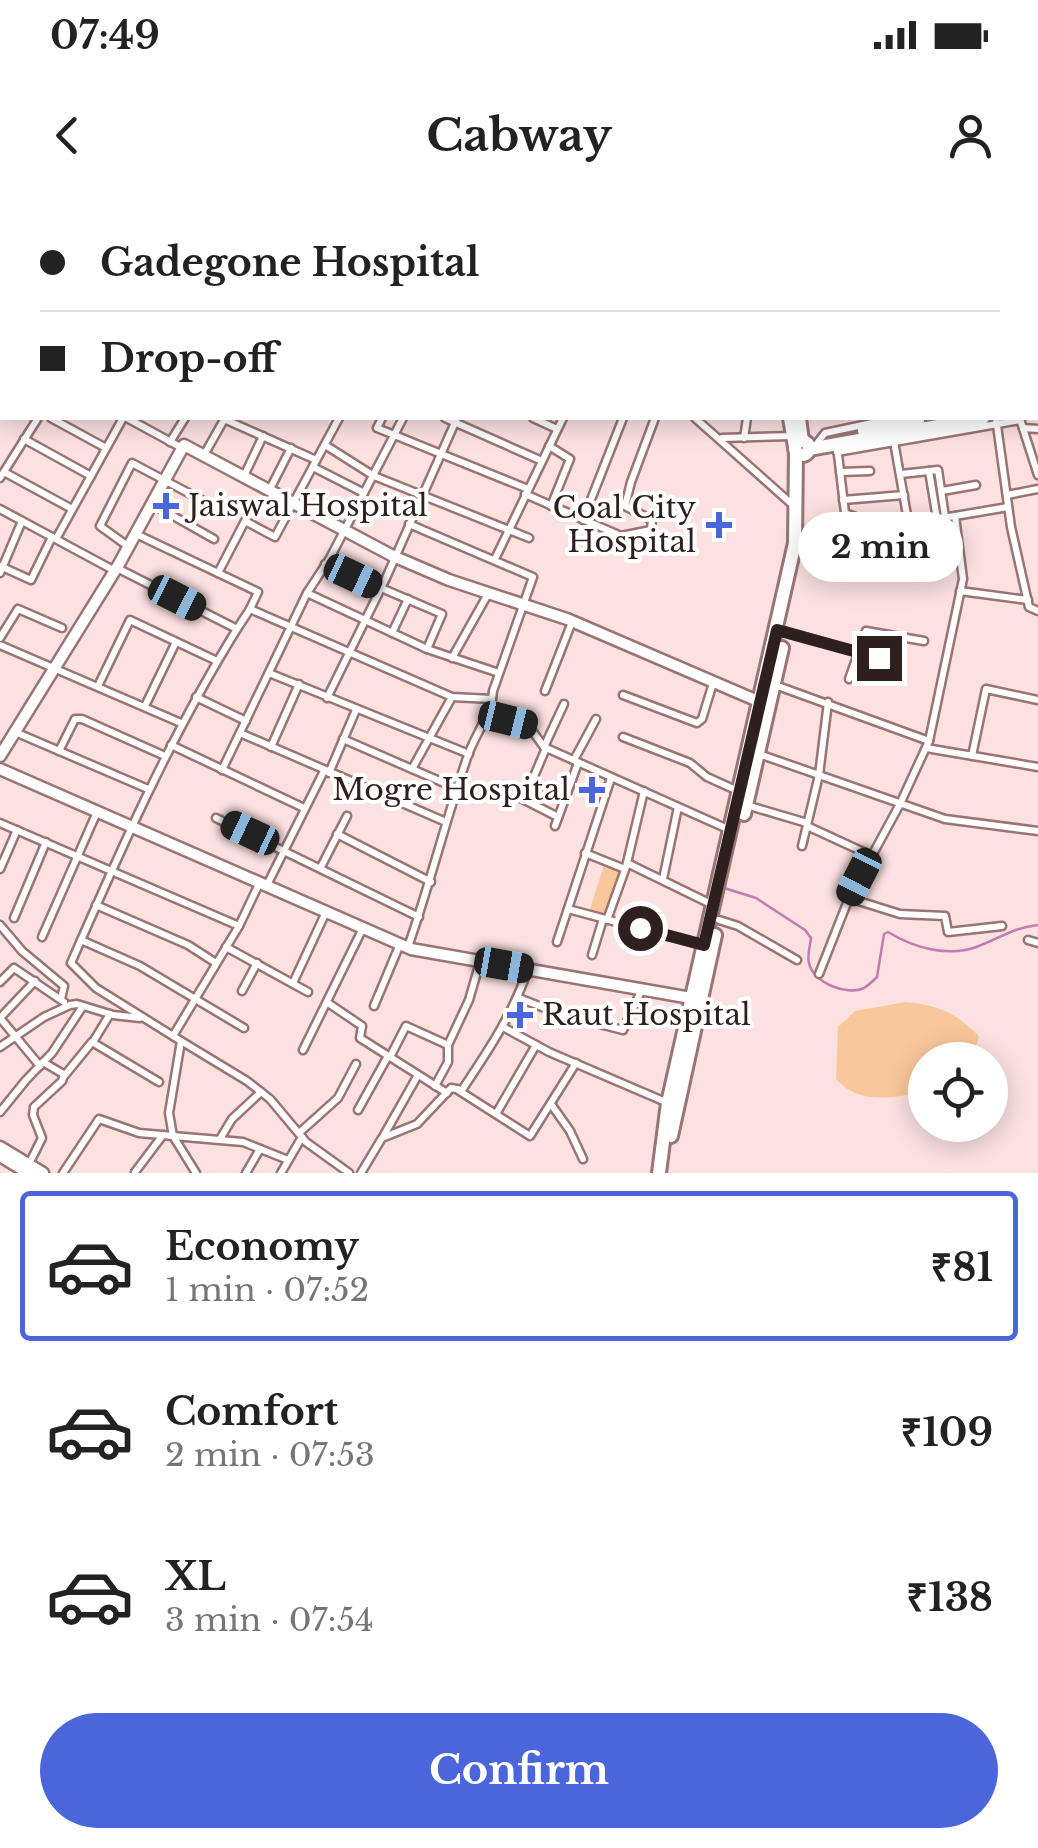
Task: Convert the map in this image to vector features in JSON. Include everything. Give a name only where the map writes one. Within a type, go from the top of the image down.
[{"type":"highway","points":[[781,630],[795,543],[803,446],[791,420]]},
{"type":"highway","points":[[726,874],[727,829],[753,752],[806,522],[799,420]]},
{"type":"highway","points":[[803,446],[927,420]]},
{"type":"highway","points":[[803,446],[837,448],[891,426],[961,420]]},
{"type":"highway","points":[[764,703],[773,684],[775,656]]},
{"type":"highway","points":[[668,1173],[704,945],[726,874],[737,795]]},
{"type":"highway","points":[[659,1173],[668,1103],[719,920],[718,899]]},
{"type":"street","points":[[37,420],[2,475],[72,509]]},
{"type":"street","points":[[55,420],[106,448]]},
{"type":"street","points":[[22,521],[1,569],[32,579],[106,448],[127,420]]},
{"type":"street","points":[[132,420],[182,448]]},
{"type":"street","points":[[170,442],[184,420]]},
{"type":"street","points":[[204,455],[223,420]]},
{"type":"street","points":[[228,420],[291,448],[364,492]]},
{"type":"street","points":[[218,573],[245,520],[276,537],[338,420]]},
{"type":"street","points":[[381,420],[377,428],[625,537],[652,528],[652,520],[626,506],[630,482],[653,420]]},
{"type":"street","points":[[222,770],[289,628],[402,420]]},
{"type":"street","points":[[327,698],[456,420],[542,460]]},
{"type":"street","points":[[537,420],[557,429]]},
{"type":"street","points":[[495,559],[562,420]]},
{"type":"street","points":[[583,520],[622,420]]},
{"type":"street","points":[[697,420],[797,509]]},
{"type":"street","points":[[710,429],[712,420]]},
{"type":"street","points":[[744,438],[747,420]]},
{"type":"street","points":[[960,590],[1033,606],[1008,507],[997,421]]},
{"type":"street","points":[[837,448],[846,514],[906,536],[910,532],[891,426],[997,421],[1021,422],[1038,429]]},
{"type":"street","points":[[1021,422],[1038,475]]},
{"type":"street","points":[[244,476],[263,436]]},
{"type":"street","points":[[721,438],[803,446]]},
{"type":"street","points":[[24,439],[91,476]]},
{"type":"street","points":[[324,444],[374,476],[528,538]]},
{"type":"street","points":[[1,749],[116,569],[184,445],[393,556],[573,622],[764,703]]},
{"type":"street","points":[[549,446],[570,458],[551,506]]},
{"type":"street","points":[[270,489],[291,448]]},
{"type":"street","points":[[128,547],[100,526],[131,465],[137,464],[212,506]]},
{"type":"street","points":[[928,470],[941,518]]},
{"type":"street","points":[[901,474],[938,470],[941,518]]},
{"type":"street","points":[[840,472],[870,471]]},
{"type":"street","points":[[942,491],[976,486]]},
{"type":"street","points":[[1007,495],[1038,490]]},
{"type":"street","points":[[843,500],[904,495]]},
{"type":"street","points":[[152,504],[214,539]]},
{"type":"street","points":[[908,524],[1008,507]]},
{"type":"street","points":[[0,510],[237,628]]},
{"type":"street","points":[[819,974],[848,898],[928,745],[963,579],[956,516]]},
{"type":"street","points":[[374,1006],[419,916],[446,822],[469,754],[488,714],[533,577],[409,524]]},
{"type":"street","points":[[134,534],[258,592],[170,745],[130,826],[71,964],[80,976],[261,1092],[300,1135],[349,1173]]},
{"type":"street","points":[[325,564],[442,615],[428,649]]},
{"type":"street","points":[[452,658],[489,592]]},
{"type":"street","points":[[307,593],[428,649],[499,673]]},
{"type":"street","points":[[392,633],[408,599]]},
{"type":"street","points":[[0,638],[18,609],[62,628]]},
{"type":"street","points":[[250,610],[452,697],[492,699]]},
{"type":"street","points":[[98,686],[130,620],[217,661]]},
{"type":"street","points":[[545,691],[573,622]]},
{"type":"street","points":[[781,630],[900,664]]},
{"type":"street","points":[[849,678],[868,631],[924,641]]},
{"type":"street","points":[[145,706],[176,642]]},
{"type":"street","points":[[0,646],[181,724]]},
{"type":"street","points":[[269,673],[469,754]]},
{"type":"street","points":[[622,695],[697,723],[702,719],[714,682]]},
{"type":"street","points":[[271,747],[299,684]]},
{"type":"street","points":[[773,684],[828,702],[928,745],[1038,767]]},
{"type":"street","points":[[972,756],[986,689],[1038,700]]},
{"type":"street","points":[[412,769],[452,697]]},
{"type":"street","points":[[196,698],[246,721]]},
{"type":"street","points":[[802,846],[819,774],[828,702]]},
{"type":"street","points":[[524,800],[564,704]]},
{"type":"street","points":[[191,1171],[173,1136],[169,1113],[177,1038],[196,998],[285,849],[356,710]]},
{"type":"street","points":[[488,714],[528,724],[545,748],[727,829]]},
{"type":"street","points":[[59,751],[76,718],[82,718],[165,756]]},
{"type":"street","points":[[555,826],[576,761],[596,719]]},
{"type":"street","points":[[14,732],[148,789]]},
{"type":"street","points":[[240,733],[446,822]]},
{"type":"street","points":[[623,737],[690,763],[737,795],[870,856]]},
{"type":"street","points":[[343,739],[458,789]]},
{"type":"street","points":[[170,745],[304,808]]},
{"type":"street","points":[[753,752],[944,819],[1038,831]]},
{"type":"street","points":[[0,769],[404,946],[696,999]]},
{"type":"street","points":[[557,942],[610,778]]},
{"type":"street","points":[[532,781],[566,796]]},
{"type":"street","points":[[508,791],[558,817]]},
{"type":"street","points":[[592,955],[626,866],[644,791]]},
{"type":"street","points":[[663,879],[678,806]]},
{"type":"street","points":[[42,936],[97,812]]},
{"type":"street","points":[[321,867],[347,816]]},
{"type":"street","points":[[216,818],[419,916]]},
{"type":"street","points":[[0,823],[239,926]]},
{"type":"street","points":[[0,869],[17,830]]},
{"type":"street","points":[[338,834],[430,882]]},
{"type":"street","points":[[14,918],[46,842]]},
{"type":"street","points":[[585,853],[718,899]]},
{"type":"street","points":[[848,898],[900,914],[945,916],[948,932],[1002,926]]},
{"type":"street","points":[[96,905],[188,945],[216,964]]},
{"type":"street","points":[[568,909],[704,945]]},
{"type":"street","points":[[293,983],[326,912]]},
{"type":"street","points":[[719,920],[738,926],[797,960]]},
{"type":"street","points":[[0,925],[22,951],[64,986],[61,999]]},
{"type":"street","points":[[303,1050],[364,928]]},
{"type":"street","points":[[81,940],[136,964],[244,1028]]},
{"type":"street","points":[[1028,940],[1038,943]]},
{"type":"street","points":[[226,947],[308,992]]},
{"type":"street","points":[[436,1086],[449,1060],[448,1045],[469,1000],[480,961]]},
{"type":"street","points":[[242,991],[257,963]]},
{"type":"street","points":[[0,982],[14,968],[70,1005]]},
{"type":"street","points":[[382,1138],[417,1124],[450,1088],[462,1090],[503,1027],[528,970]]},
{"type":"street","points":[[35,981],[0,1018],[41,1064],[64,1076]]},
{"type":"street","points":[[518,998],[623,1030],[642,989]]},
{"type":"street","points":[[328,1003],[362,1026],[359,1037],[447,1093]]},
{"type":"street","points":[[0,1047],[44,1016],[70,1005],[143,1018]]},
{"type":"street","points":[[0,1112],[84,1006]]},
{"type":"street","points":[[28,1171],[42,1138],[34,1107],[62,1082],[110,1014]]},
{"type":"street","points":[[358,1110],[406,1026],[448,1045]]},
{"type":"street","points":[[503,1027],[668,1103]]},
{"type":"street","points":[[93,1042],[160,1082]]},
{"type":"street","points":[[496,1114],[536,1045]]},
{"type":"street","points":[[456,1089],[530,1136],[576,1063]]},
{"type":"street","points":[[281,1173],[300,1135],[338,1098],[356,1064]]},
{"type":"street","points":[[361,1173],[418,1075]]},
{"type":"street","points":[[220,1139],[232,1118],[261,1092]]},
{"type":"street","points":[[550,1104],[570,1131],[582,1159]]},
{"type":"street","points":[[63,1173],[99,1119],[139,1133],[220,1139],[288,1160]]},
{"type":"street","points":[[135,1172],[163,1135]]},
{"type":"street","points":[[0,1147],[28,1171]]},
{"type":"street","points":[[246,1173],[260,1149]]},
{"type":"street","points":[[0,1156],[28,1171],[43,1173]]},
{"type":"shaded area","points":[[604,865],[620,871],[604,917],[589,912]]},
{"type":"shaded area","points":[[906,1002],[929,1006],[954,1016],[979,1036],[977,1042],[908,1042],[908,1095],[866,1096],[836,1079],[838,1027],[855,1011]]},
{"type":"waterway","points":[[724,888],[756,898],[805,930],[811,938],[808,957],[812,970],[824,982],[849,990],[864,988],[877,977],[884,934],[888,932],[920,947],[956,951],[1038,925]]},
{"type":"place","name":"Jaiswal Hospital","points":[[166,506]]},
{"type":"place","name":"Coal City Hospital","points":[[719,525]]},
{"type":"place","name":"Mogre Hospital","points":[[592,790]]},
{"type":"place","name":"Raut Hospital","points":[[520,1015]]},
{"type":"route","points":[[640,928],[704,945],[777,630],[879,658]]}]
